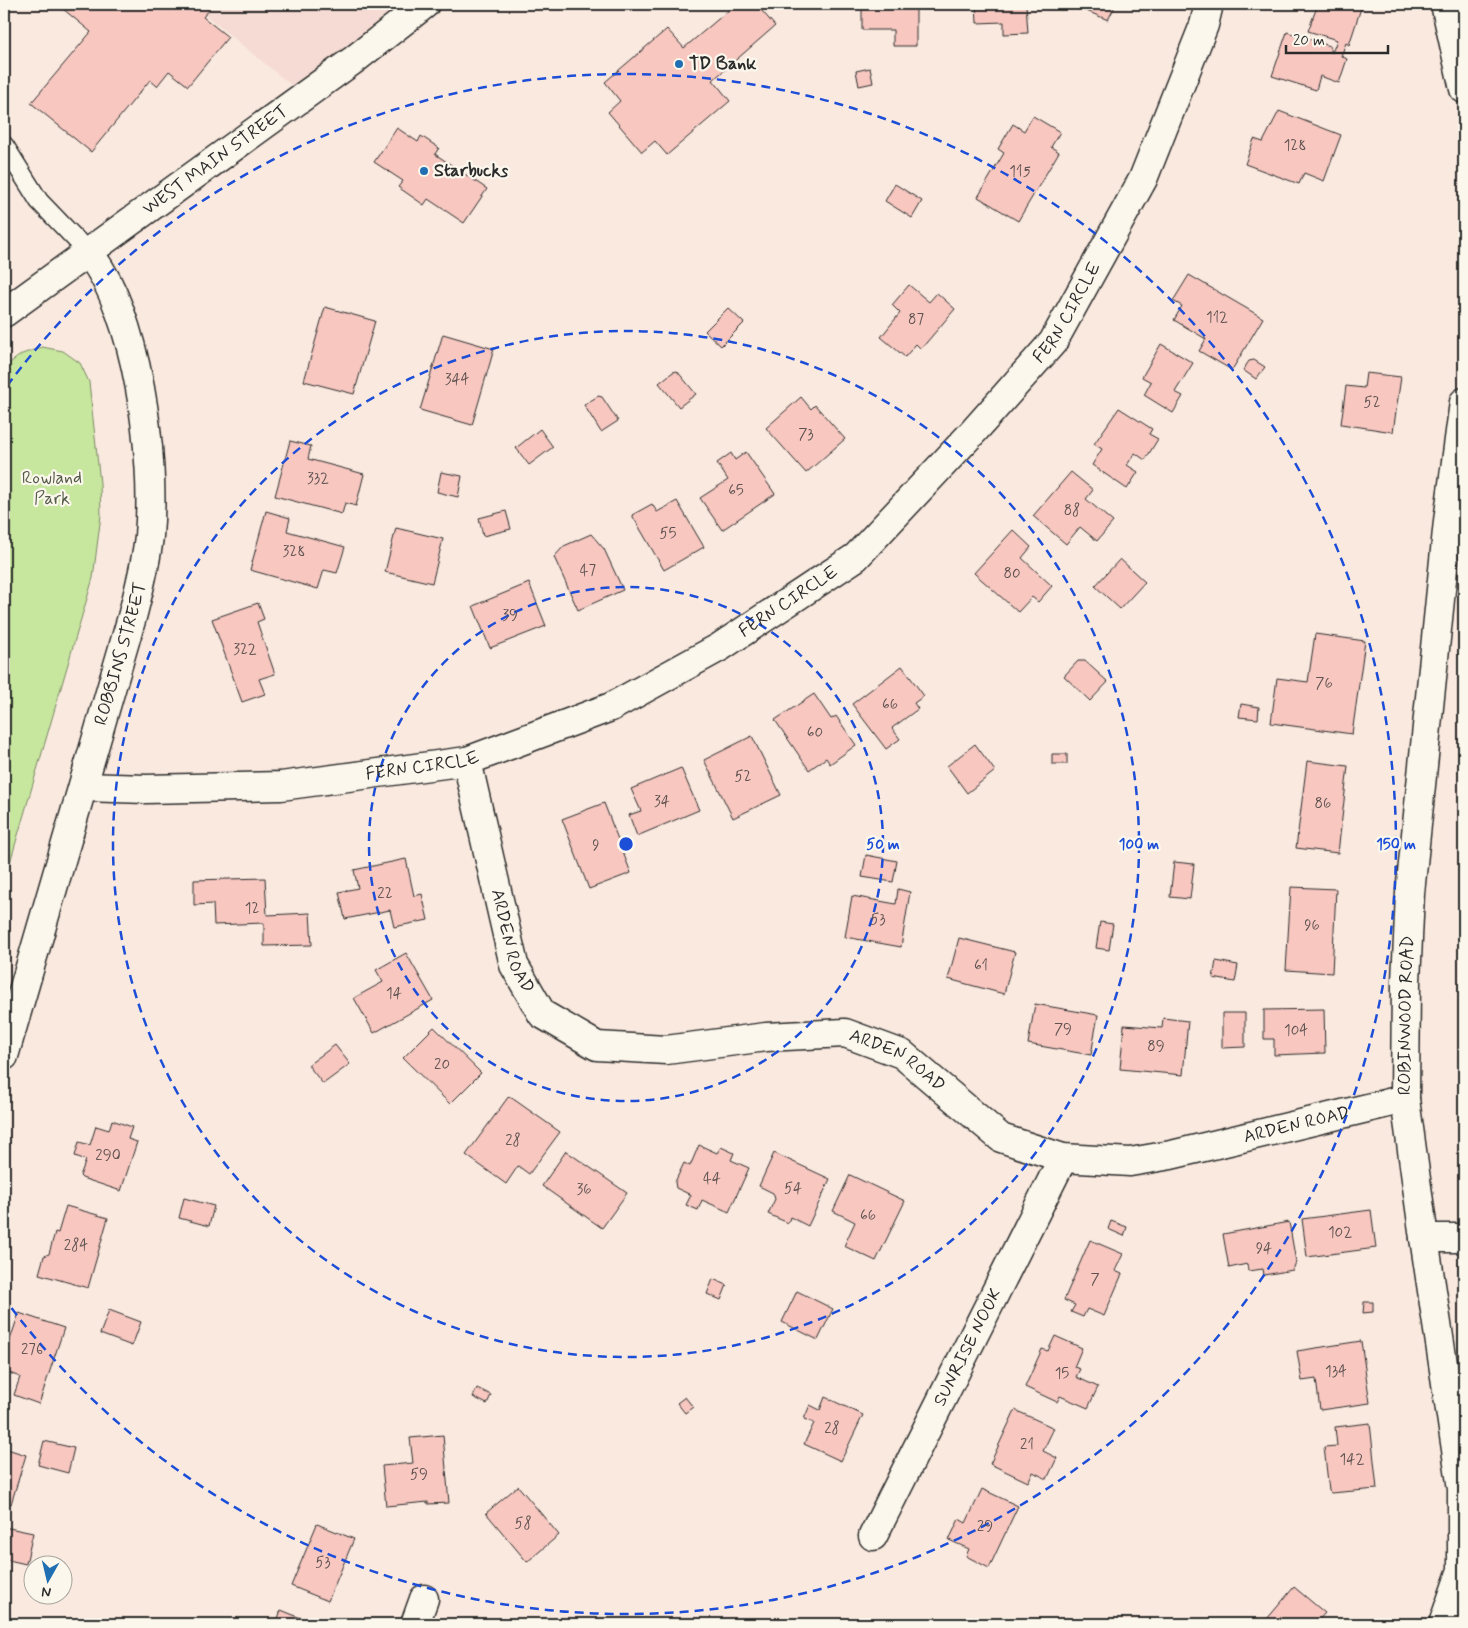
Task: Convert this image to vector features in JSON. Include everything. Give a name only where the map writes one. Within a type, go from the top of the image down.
[{"type":"street","name":"WEST MAIN STREET","points":[[4,313],[341,69],[425,4]]},
{"type":"street","name":"FERN CIRCLE","points":[[83,787],[146,789],[281,786],[467,761],[611,707],[720,647],[856,556],[974,431],[1053,342],[1143,179],[1204,24],[1209,4]]},
{"type":"street","points":[[1445,4],[1464,89]]},
{"type":"street","name":"ROBBINS STREET","points":[[4,1056],[144,572],[150,514],[148,447],[142,399],[132,352],[111,291],[101,268],[88,252]]},
{"type":"street","name":"ROBINWOOD ROAD","points":[[1443,1624],[1462,1570],[1462,1489],[1405,1099],[1406,982],[1410,893],[1448,521],[1464,402]]},
{"type":"street","name":"ARDEN ROAD","points":[[467,761],[514,965],[542,1014],[597,1046],[666,1050],[766,1037],[845,1033],[902,1054],[1001,1138],[1063,1158],[1130,1162],[1155,1158],[1405,1099]]},
{"type":"street","name":"SUNRISE NOOK","points":[[873,1536],[1063,1158]]},
{"type":"street","points":[[1424,1238],[1464,1238]]},
{"type":"lane","points":[[4,145],[39,201],[88,252]]},
{"type":"shaded area","points":[[192,4],[420,4],[307,98]]},
{"type":"green space","name":"Rowland Park","points":[[42,347],[63,351],[80,363],[89,382],[100,483],[101,515],[93,578],[4,883],[4,367],[22,354]]},
{"type":"building","points":[[57,4],[203,4],[210,9],[203,17],[228,37],[188,86],[169,71],[157,86],[150,80],[91,152],[31,103],[91,32]]},
{"type":"building","name":"TD Bank","points":[[736,4],[756,4],[775,26],[713,80],[730,101],[667,155],[655,141],[642,152],[608,112],[620,101],[605,82],[667,29],[684,48]]},
{"type":"building","points":[[862,4],[916,4],[916,46],[893,46],[893,30],[862,30]]},
{"type":"building","points":[[976,4],[1026,4],[1028,33],[1004,34],[1004,22],[977,23]]},
{"type":"building","points":[[1070,4],[1116,4],[1108,20]]},
{"type":"building","points":[[1318,4],[1362,5],[1349,45],[1346,43],[1341,56],[1347,59],[1339,83],[1320,76],[1316,90],[1272,76],[1287,32],[1330,46],[1332,53],[1337,40],[1308,31]]},
{"type":"building","points":[[870,68],[873,83],[859,86],[856,71]]},
{"type":"building","points":[[1279,111],[1341,135],[1324,181],[1304,173],[1299,184],[1245,164],[1254,139],[1263,142]]},
{"type":"building","points":[[1033,116],[1060,132],[1051,147],[1059,152],[1018,221],[978,197],[1004,153],[998,149],[1013,124],[1024,131]]},
{"type":"building","name":"Starbucks","points":[[397,128],[418,142],[421,136],[439,148],[435,154],[487,189],[464,223],[428,199],[424,205],[398,187],[403,181],[374,162]]},
{"type":"building","points":[[895,184],[922,201],[912,218],[885,201]]},
{"type":"building","points":[[1189,275],[1263,318],[1232,370],[1199,351],[1206,339],[1174,320],[1182,306],[1173,301]]},
{"type":"building","points":[[909,285],[929,302],[937,293],[955,309],[921,349],[916,344],[905,357],[881,337],[900,313],[892,305]]},
{"type":"building","points":[[325,307],[375,321],[354,394],[304,381]]},
{"type":"building","points":[[728,308],[744,323],[721,346],[705,331]]},
{"type":"building","points":[[443,334],[494,349],[472,425],[420,410]]},
{"type":"building","points":[[1161,344],[1193,363],[1175,392],[1183,396],[1173,413],[1144,395],[1151,382],[1142,377]]},
{"type":"building","points":[[1254,360],[1265,367],[1256,379],[1243,370],[1249,361]]},
{"type":"building","points":[[677,371],[696,394],[679,407],[659,383]]},
{"type":"building","points":[[1366,373],[1401,377],[1393,432],[1341,424],[1346,386],[1364,388]]},
{"type":"building","points":[[598,396],[602,397],[618,421],[601,432],[584,405]]},
{"type":"building","points":[[801,397],[811,409],[815,405],[845,439],[806,473],[766,428]]},
{"type":"building","points":[[1119,408],[1152,429],[1149,434],[1158,439],[1145,460],[1135,453],[1127,465],[1138,472],[1127,489],[1092,465],[1102,449],[1094,444]]},
{"type":"building","points":[[540,429],[553,447],[529,465],[516,448]]},
{"type":"building","points":[[290,441],[311,446],[308,459],[364,474],[356,506],[345,503],[342,514],[275,496]]},
{"type":"building","points":[[746,452],[775,494],[722,530],[700,498],[728,480],[717,463],[731,453],[735,460]]},
{"type":"building","points":[[441,472],[462,476],[458,497],[437,492]]},
{"type":"building","points":[[1071,472],[1093,490],[1086,499],[1113,522],[1097,541],[1080,527],[1066,544],[1033,516]]},
{"type":"building","points":[[677,501],[704,547],[664,570],[632,515],[652,504],[657,512]]},
{"type":"building","points":[[266,511],[290,518],[287,531],[345,547],[337,573],[324,570],[318,589],[250,570]]},
{"type":"building","points":[[506,511],[511,529],[483,536],[479,518]]},
{"type":"building","points":[[396,528],[443,539],[432,583],[385,572]]},
{"type":"building","points":[[1013,530],[1031,547],[1022,558],[1052,586],[1038,602],[1032,597],[1018,612],[974,573]]},
{"type":"building","points":[[591,534],[604,549],[623,590],[578,610],[554,557],[564,546]]},
{"type":"building","points":[[1120,559],[1145,582],[1120,609],[1095,586]]},
{"type":"building","points":[[529,583],[546,626],[490,648],[473,606]]},
{"type":"building","points":[[258,603],[264,619],[257,622],[275,674],[259,679],[265,694],[242,702],[212,619]]},
{"type":"building","points":[[1315,634],[1365,641],[1352,734],[1271,723],[1277,678],[1308,682]]},
{"type":"building","points":[[1078,661],[1085,661],[1108,682],[1090,701],[1064,676]]},
{"type":"building","points":[[902,666],[924,696],[914,703],[918,709],[892,728],[900,739],[886,749],[852,704]]},
{"type":"building","points":[[814,694],[831,719],[836,716],[856,745],[830,764],[826,758],[809,770],[775,720]]},
{"type":"building","points":[[1241,704],[1259,707],[1258,719],[1239,717]]},
{"type":"building","points":[[752,736],[781,795],[733,818],[704,760]]},
{"type":"building","points":[[975,744],[995,771],[967,793],[947,766]]},
{"type":"building","points":[[1052,754],[1067,754],[1067,764],[1052,764]]},
{"type":"building","points":[[1307,761],[1348,766],[1338,853],[1296,848]]},
{"type":"building","points":[[681,768],[699,810],[637,836],[629,815],[641,811],[631,789]]},
{"type":"building","points":[[604,803],[631,873],[589,889],[562,819]]},
{"type":"building","points":[[866,855],[897,861],[893,882],[862,877]]},
{"type":"building","points":[[406,859],[414,896],[422,894],[428,920],[394,927],[390,910],[345,919],[339,892],[358,888],[354,870]]},
{"type":"building","points":[[1174,862],[1194,864],[1190,899],[1170,897]]},
{"type":"building","points":[[265,878],[267,915],[310,913],[312,945],[264,946],[264,923],[214,925],[213,904],[194,905],[194,880]]},
{"type":"building","points":[[1291,887],[1336,889],[1332,973],[1286,970]]},
{"type":"building","points":[[898,889],[910,892],[901,947],[845,937],[852,896],[896,904]]},
{"type":"building","points":[[1100,922],[1113,924],[1109,950],[1096,948]]},
{"type":"building","points":[[959,938],[1015,952],[1004,994],[948,979]]},
{"type":"building","points":[[406,953],[433,1000],[374,1033],[354,998],[383,982],[376,970]]},
{"type":"building","points":[[1216,961],[1238,965],[1235,982],[1213,978]]},
{"type":"building","points":[[1035,1004],[1098,1015],[1091,1055],[1028,1044]]},
{"type":"building","points":[[1324,1009],[1325,1053],[1274,1055],[1274,1039],[1264,1039],[1264,1010]]},
{"type":"building","points":[[1222,1013],[1245,1013],[1245,1047],[1222,1048]]},
{"type":"building","points":[[1163,1018],[1188,1021],[1183,1075],[1120,1069],[1124,1025],[1162,1028]]},
{"type":"building","points":[[434,1027],[481,1073],[450,1104],[403,1058]]},
{"type":"building","points":[[335,1045],[350,1064],[323,1084],[308,1065]]},
{"type":"building","points":[[509,1096],[560,1132],[529,1174],[518,1166],[506,1184],[466,1155]]},
{"type":"building","points":[[112,1120],[132,1127],[128,1139],[137,1142],[121,1191],[82,1178],[80,1176],[86,1160],[75,1156],[79,1142],[90,1145],[96,1126],[109,1130]]},
{"type":"building","points":[[699,1145],[717,1153],[721,1147],[734,1153],[731,1160],[749,1168],[729,1212],[702,1200],[698,1210],[686,1205],[691,1195],[676,1188],[675,1182],[684,1163],[690,1166]]},
{"type":"building","points":[[566,1151],[627,1193],[602,1228],[542,1186]]},
{"type":"building","points":[[774,1153],[830,1179],[808,1226],[790,1217],[788,1223],[768,1214],[775,1199],[773,1193],[759,1186]]},
{"type":"building","points":[[850,1175],[905,1201],[876,1261],[844,1246],[855,1222],[833,1211]]},
{"type":"building","points":[[184,1198],[214,1206],[209,1226],[179,1218]]},
{"type":"building","points":[[66,1206],[108,1218],[88,1288],[39,1274],[44,1256],[49,1254],[55,1232],[58,1233]]},
{"type":"building","points":[[1371,1210],[1376,1248],[1307,1257],[1302,1219]]},
{"type":"building","points":[[1111,1221],[1127,1227],[1124,1236],[1108,1229]]},
{"type":"building","points":[[1289,1222],[1296,1262],[1293,1270],[1264,1275],[1263,1269],[1248,1271],[1247,1264],[1229,1268],[1223,1234]]},
{"type":"building","points":[[1090,1240],[1123,1254],[1115,1271],[1122,1274],[1104,1316],[1087,1309],[1083,1317],[1071,1312],[1075,1305],[1064,1300]]},
{"type":"building","points":[[713,1279],[727,1285],[721,1300],[707,1294]]},
{"type":"building","points":[[797,1291],[833,1309],[818,1340],[782,1322]]},
{"type":"building","points":[[1364,1302],[1373,1302],[1373,1312],[1363,1313]]},
{"type":"building","points":[[109,1310],[141,1322],[132,1346],[100,1334]]},
{"type":"building","points":[[19,1313],[64,1328],[39,1404],[14,1395],[20,1377],[4,1371],[4,1358]]},
{"type":"building","points":[[1055,1336],[1082,1348],[1074,1367],[1080,1369],[1076,1377],[1098,1387],[1088,1408],[1060,1396],[1057,1402],[1025,1387],[1042,1349],[1048,1351]]},
{"type":"building","points":[[1361,1341],[1370,1403],[1320,1410],[1316,1379],[1302,1381],[1297,1351]]},
{"type":"building","points":[[477,1388],[491,1395],[487,1404],[473,1397]]},
{"type":"building","points":[[685,1397],[693,1407],[685,1413],[677,1403]]},
{"type":"building","points":[[825,1397],[863,1415],[841,1461],[804,1444],[814,1423],[804,1419],[810,1405],[820,1410]]},
{"type":"building","points":[[1015,1410],[1054,1428],[1043,1451],[1057,1458],[1047,1479],[1033,1472],[1028,1482],[990,1464]]},
{"type":"building","points":[[1370,1423],[1377,1489],[1331,1493],[1329,1491],[1324,1447],[1337,1446],[1335,1427]]},
{"type":"building","points":[[443,1435],[449,1503],[428,1504],[428,1502],[386,1506],[382,1466],[413,1463],[410,1438]]},
{"type":"building","points":[[44,1441],[74,1448],[68,1473],[38,1465]]},
{"type":"building","points":[[4,1448],[26,1455],[11,1504],[4,1502]]},
{"type":"building","points":[[518,1486],[559,1535],[527,1562],[486,1513]]},
{"type":"building","points":[[982,1489],[1018,1506],[989,1568],[966,1556],[969,1549],[949,1540],[959,1519],[966,1523]]},
{"type":"building","points":[[317,1524],[354,1539],[328,1601],[291,1586]]},
{"type":"building","points":[[4,1527],[33,1533],[28,1556],[22,1556],[22,1563],[4,1559]]},
{"type":"building","points":[[1294,1587],[1325,1613],[1315,1624],[1271,1624],[1267,1619]]},
{"type":"building","points":[[281,1610],[316,1624],[276,1624]]},
{"type":"place","name":"TD Bank","points":[[679,64]]},
{"type":"place","name":"Starbucks","points":[[424,171]]}]
